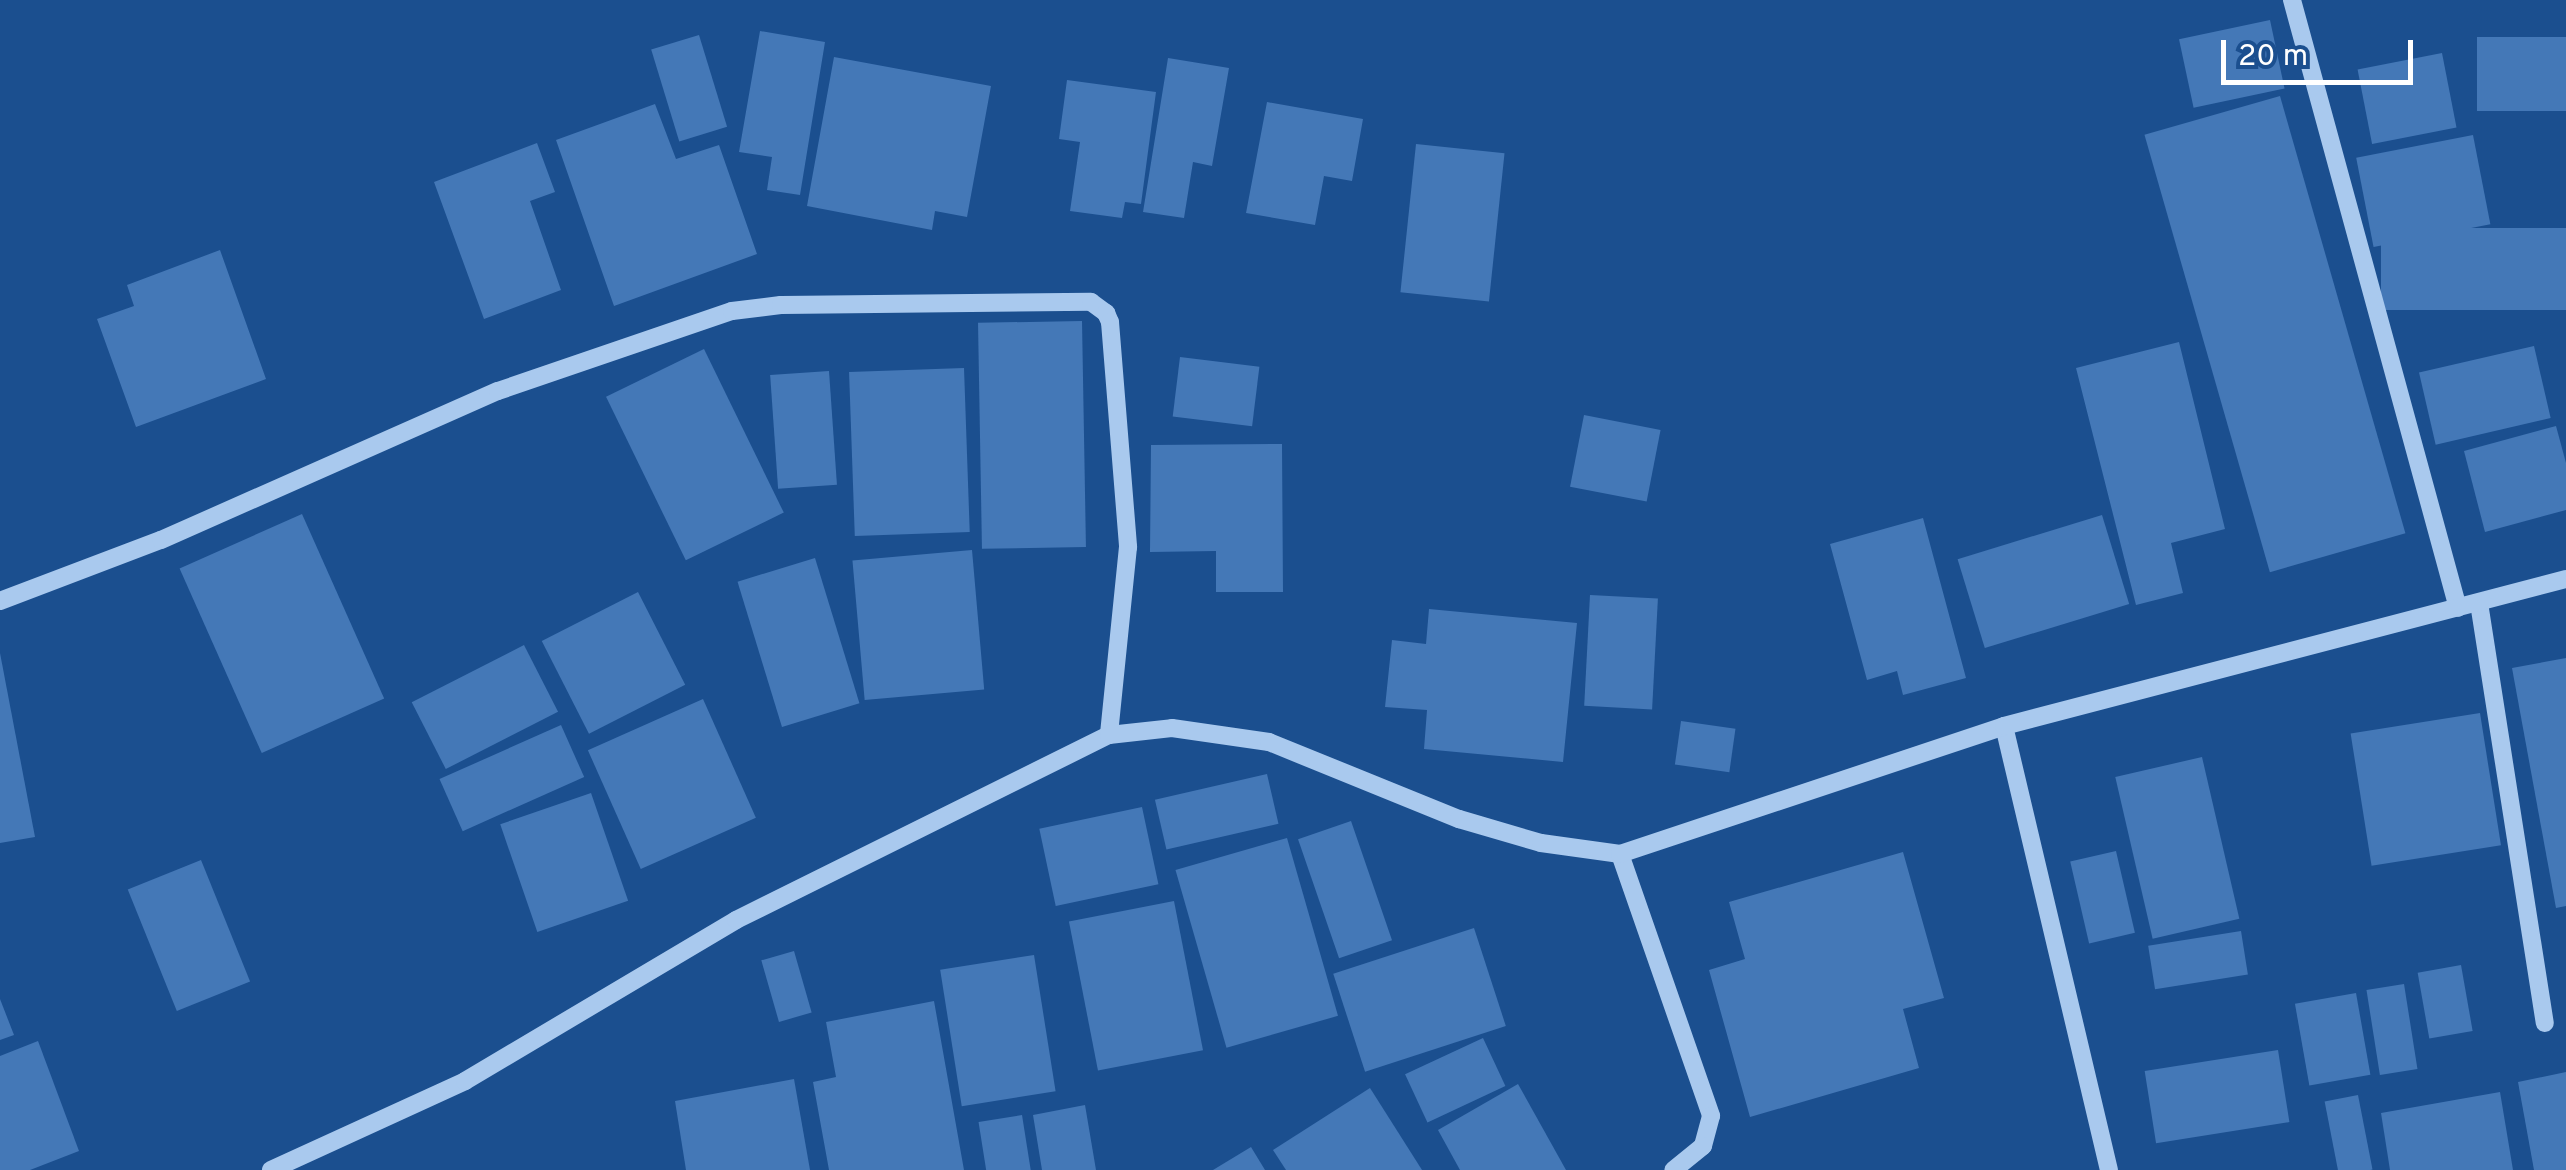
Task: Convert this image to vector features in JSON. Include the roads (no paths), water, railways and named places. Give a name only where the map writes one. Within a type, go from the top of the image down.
[{"type":"street","points":[[2292,0],[2458,608]]},
{"type":"street","points":[[0,600],[161,540],[498,392],[732,311],[782,305],[1091,302],[1106,313],[1110,322],[1128,548],[1108,734]]},
{"type":"street","points":[[271,1170],[465,1081],[736,920],[1108,734],[1172,728],[1270,742],[1459,819],[1541,843],[1620,854],[2004,726],[2566,579]]},
{"type":"street","points":[[2479,603],[2544,1023]]},
{"type":"street","points":[[2004,726],[2110,1170]]},
{"type":"street","points":[[1620,854],[1711,1116],[1703,1146],[1673,1170]]}]
